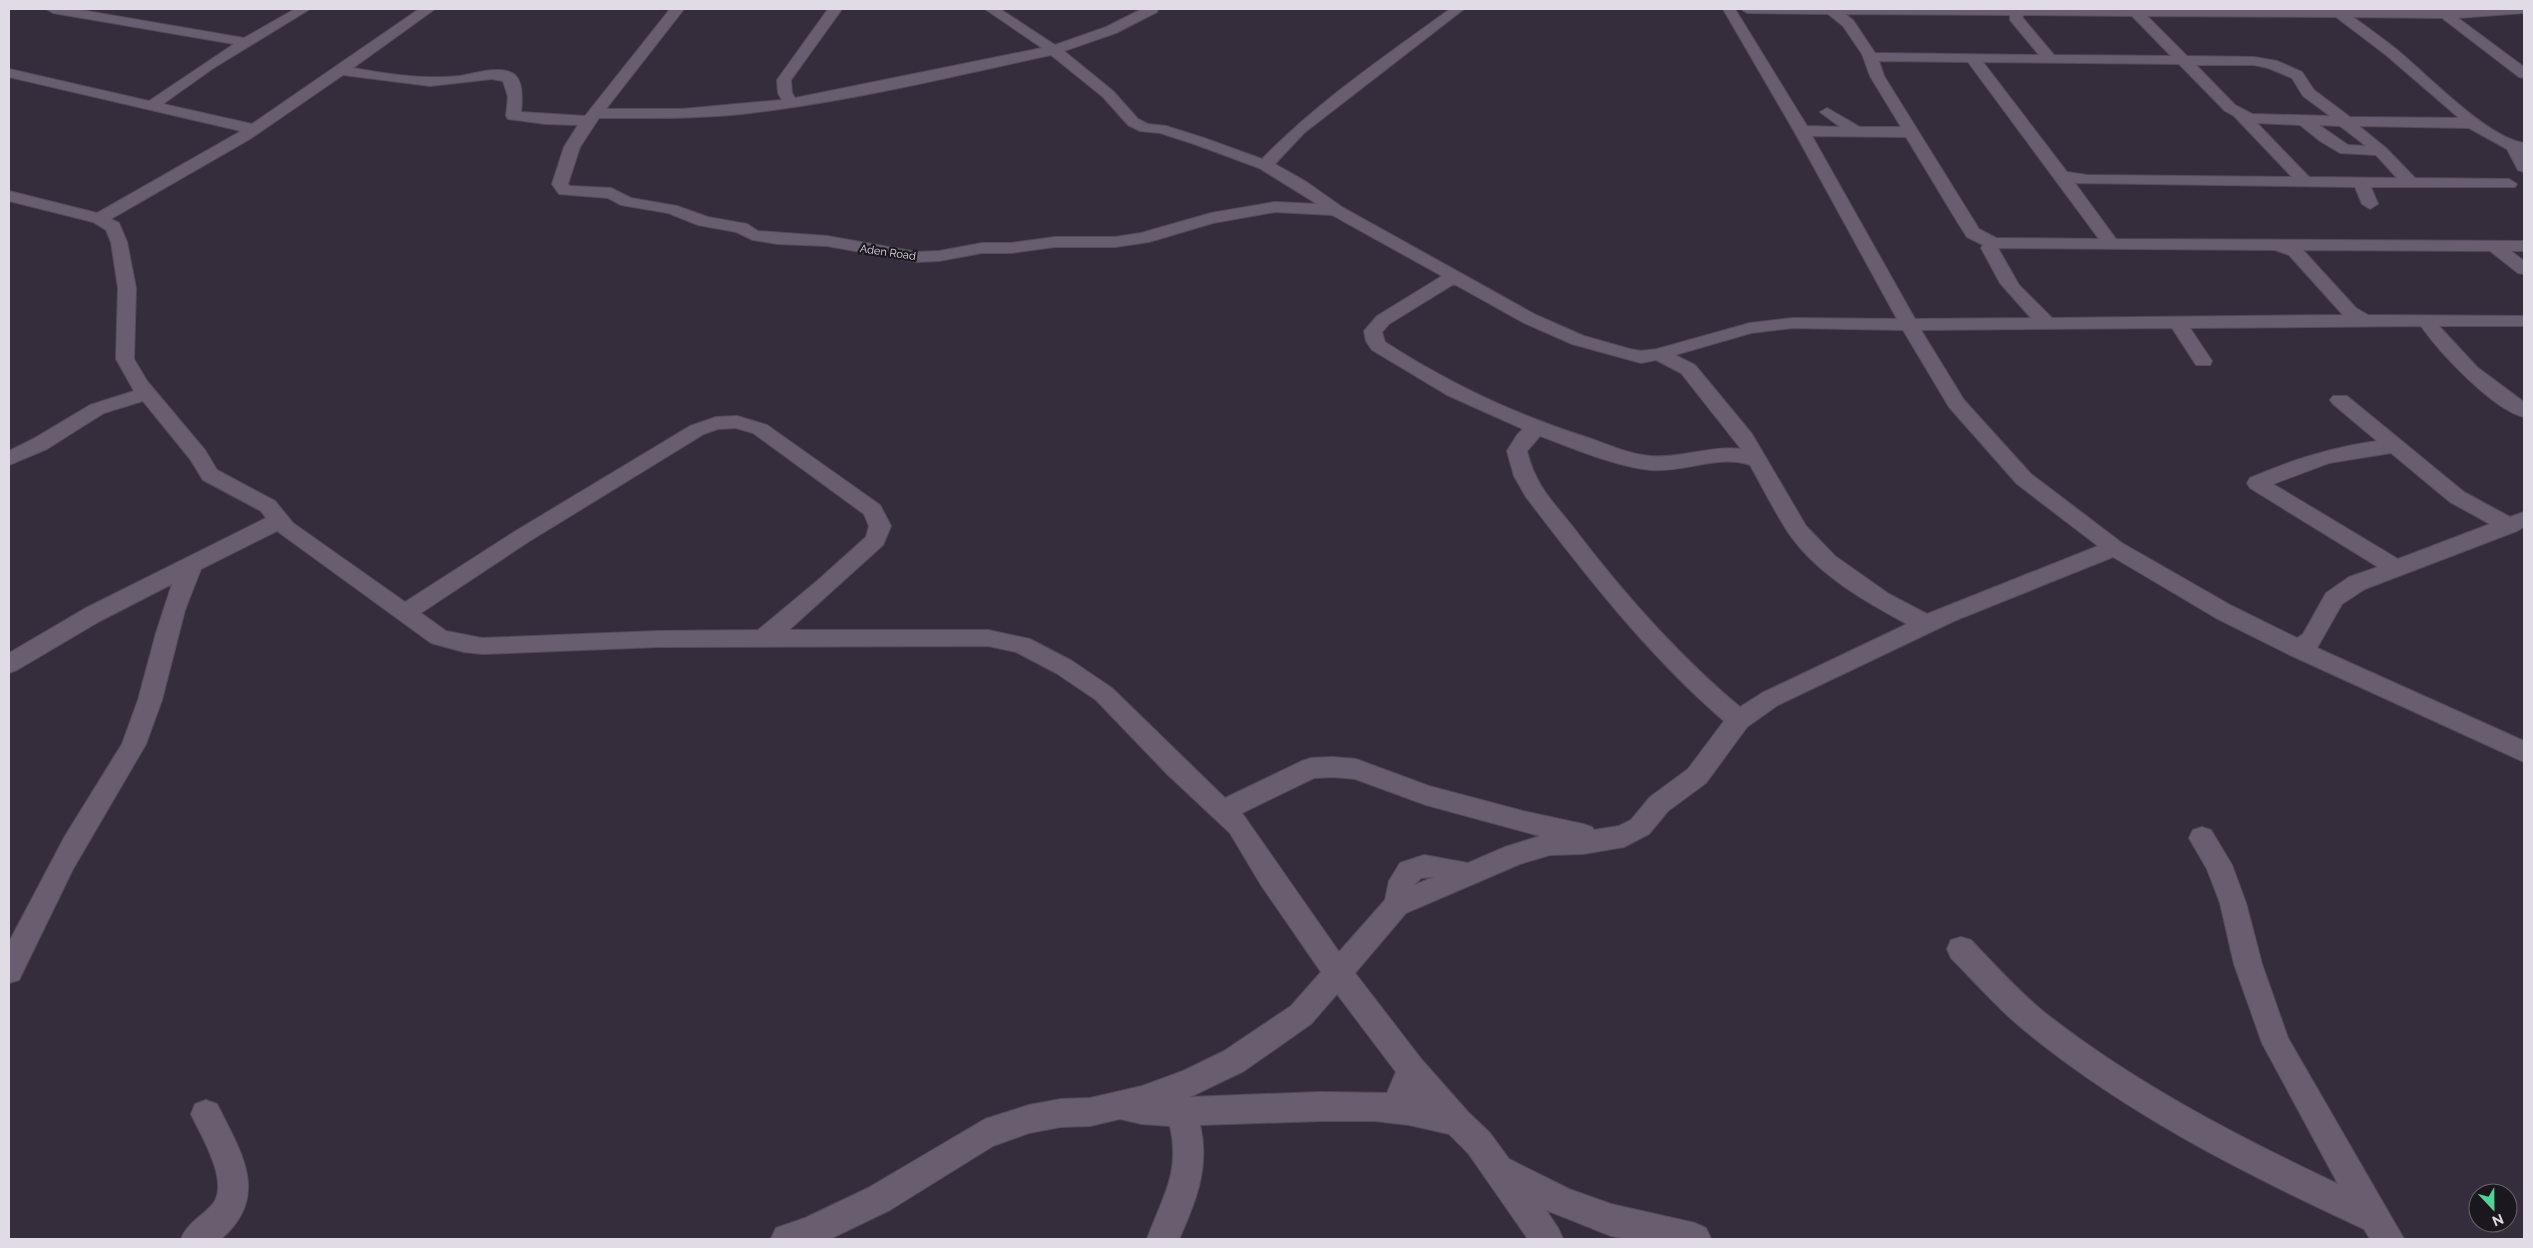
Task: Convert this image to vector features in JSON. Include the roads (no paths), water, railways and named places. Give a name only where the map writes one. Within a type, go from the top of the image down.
[{"type":"street","points":[[53,9],[71,10],[246,42]]},
{"type":"street","points":[[152,105],[174,88],[246,42],[304,9]]},
{"type":"street","points":[[99,219],[198,163],[291,105],[338,70],[428,9]]},
{"type":"street","name":"Aden Road","points":[[677,9],[572,147],[560,184],[565,191],[611,193],[627,202],[671,209],[704,222],[741,228],[753,235],[828,242],[917,257],[982,248],[1011,248],[1055,242],[1124,241],[1170,231],[1211,218],[1275,207],[1336,210]]},
{"type":"street","points":[[790,103],[784,93],[784,80],[835,9]]},
{"type":"street","points":[[991,9],[1054,50],[1108,94],[1133,122],[1145,128],[1161,129],[1199,141],[1265,165],[1299,184],[1336,210],[1530,320],[1578,340],[1627,354],[1641,356],[1659,354],[1750,328],[1772,324],[2524,320]]},
{"type":"street","points":[[338,70],[421,81],[451,81],[487,75],[504,76],[510,78],[514,88],[513,116],[546,120],[737,110],[790,103],[973,68],[1054,50],[1111,30],[1152,9]]},
{"type":"street","points":[[1265,165],[1298,130],[1375,69],[1458,9]]},
{"type":"street","points":[[1729,9],[1802,131],[1908,323],[1956,403],[2024,479],[2114,548],[2224,612],[2298,649],[2524,752]]},
{"type":"street","points":[[1746,9],[2245,11],[2445,14],[2493,14],[2524,9]]},
{"type":"street","points":[[1832,10],[1848,23],[1870,57],[1877,76],[1966,224],[1973,233],[1993,242],[2524,246]]},
{"type":"street","points":[[2020,11],[2015,17],[2051,60]]},
{"type":"street","points":[[2136,12],[2182,62],[2230,108],[2241,115],[2304,181]]},
{"type":"street","points":[[2339,13],[2392,52],[2476,125],[2520,148],[2516,154],[2524,167]]},
{"type":"street","points":[[2445,14],[2524,74]]},
{"type":"street","points":[[1870,57],[1973,60],[2254,62],[2272,64],[2297,76],[2308,93],[2381,151],[2411,183]]},
{"type":"street","points":[[1973,60],[2110,242]]},
{"type":"street","points":[[9,72],[253,129]]},
{"type":"street","points":[[1827,112],[1856,130]]},
{"type":"street","points":[[2241,115],[2257,119],[2448,122],[2476,125]]},
{"type":"street","points":[[2303,120],[2325,138],[2345,150],[2381,151]]},
{"type":"street","points":[[1802,131],[1910,132]]},
{"type":"street","points":[[2061,176],[2087,180],[2509,184]]},
{"type":"street","points":[[2362,182],[2370,204]]},
{"type":"street","points":[[13,200],[99,219],[113,227],[119,242],[127,288],[124,332],[125,359],[147,393],[198,455],[210,475],[268,506],[286,528],[356,580],[439,637],[464,644],[482,646],[538,642],[988,638],[1022,645],[1064,667],[1104,694],[1176,767],[1239,826],[1270,877],[1336,972],[1412,1070],[1457,1122],[1479,1143],[1501,1171],[1547,1239]]},
{"type":"street","points":[[1993,242],[1989,248],[2002,272],[2027,305],[2046,322]]},
{"type":"street","points":[[2276,244],[2295,251],[2350,312],[2365,320]]},
{"type":"street","points":[[2494,246],[2524,269]]},
{"type":"street","points":[[1453,277],[1383,320],[1374,331],[1374,341],[1394,357],[1462,395],[1537,428],[1607,451],[1651,463],[1670,463],[1729,454],[1742,454],[1756,460]]},
{"type":"street","points":[[2426,320],[2454,356],[2491,389],[2524,411]]},
{"type":"street","points":[[2177,323],[2203,361]]},
{"type":"street","points":[[1659,354],[1688,369],[1745,438],[1798,531],[1827,560],[1882,600],[1928,624]]},
{"type":"street","points":[[9,457],[40,444],[97,409],[147,393]]},
{"type":"street","points":[[2340,400],[2457,496],[2517,522]]},
{"type":"street","points":[[405,613],[521,537],[697,430],[716,423],[737,422],[760,429],[865,504],[873,510],[880,526],[875,540],[762,640]]},
{"type":"street","points":[[1537,428],[1524,439],[1517,451],[1521,472],[1536,498],[1559,523],[1594,571],[1667,655],[1694,682],[1739,720]]},
{"type":"street","points":[[2394,446],[2372,447],[2327,458],[2277,474],[2257,483],[2362,546],[2394,568]]},
{"type":"street","points":[[9,664],[92,616],[280,520]]},
{"type":"street","points":[[2298,649],[2311,640],[2334,599],[2357,583],[2517,522]]},
{"type":"street","points":[[787,1239],[809,1233],[878,1198],[984,1134],[1029,1119],[1061,1113],[1090,1112],[1142,1100],[1190,1083],[1234,1060],[1301,1016],[1336,972],[1397,905],[1405,876],[1415,868],[1426,866],[1468,874],[1514,855],[1550,844],[1601,840],[1624,836],[1640,827],[1659,804],[1697,776],[1739,720],[1770,699],[1928,624],[2114,548]]},
{"type":"street","points":[[9,971],[30,925],[85,825],[134,745],[148,706],[172,612],[179,591],[191,567]]},
{"type":"street","points":[[1222,810],[1311,768],[1333,767],[1356,769],[1426,795],[1523,822],[1601,840]]},
{"type":"street","points":[[2202,838],[2219,865],[2230,896],[2248,964],[2276,1043],[2333,1148],[2382,1229]]},
{"type":"street","points":[[1961,949],[2033,1021],[2133,1094],[2382,1229]]},
{"type":"street","points":[[1395,1108],[1412,1070]]},
{"type":"street","points":[[1117,1106],[1149,1111],[1182,1112],[1284,1108],[1395,1108],[1457,1122]]},
{"type":"street","points":[[1163,1239],[1180,1206],[1187,1184],[1190,1159],[1187,1130],[1182,1112]]},
{"type":"street","points":[[197,1239],[230,1206],[235,1182],[206,1114]]},
{"type":"street","points":[[1501,1171],[1562,1202],[1612,1220],[1695,1239]]}]
